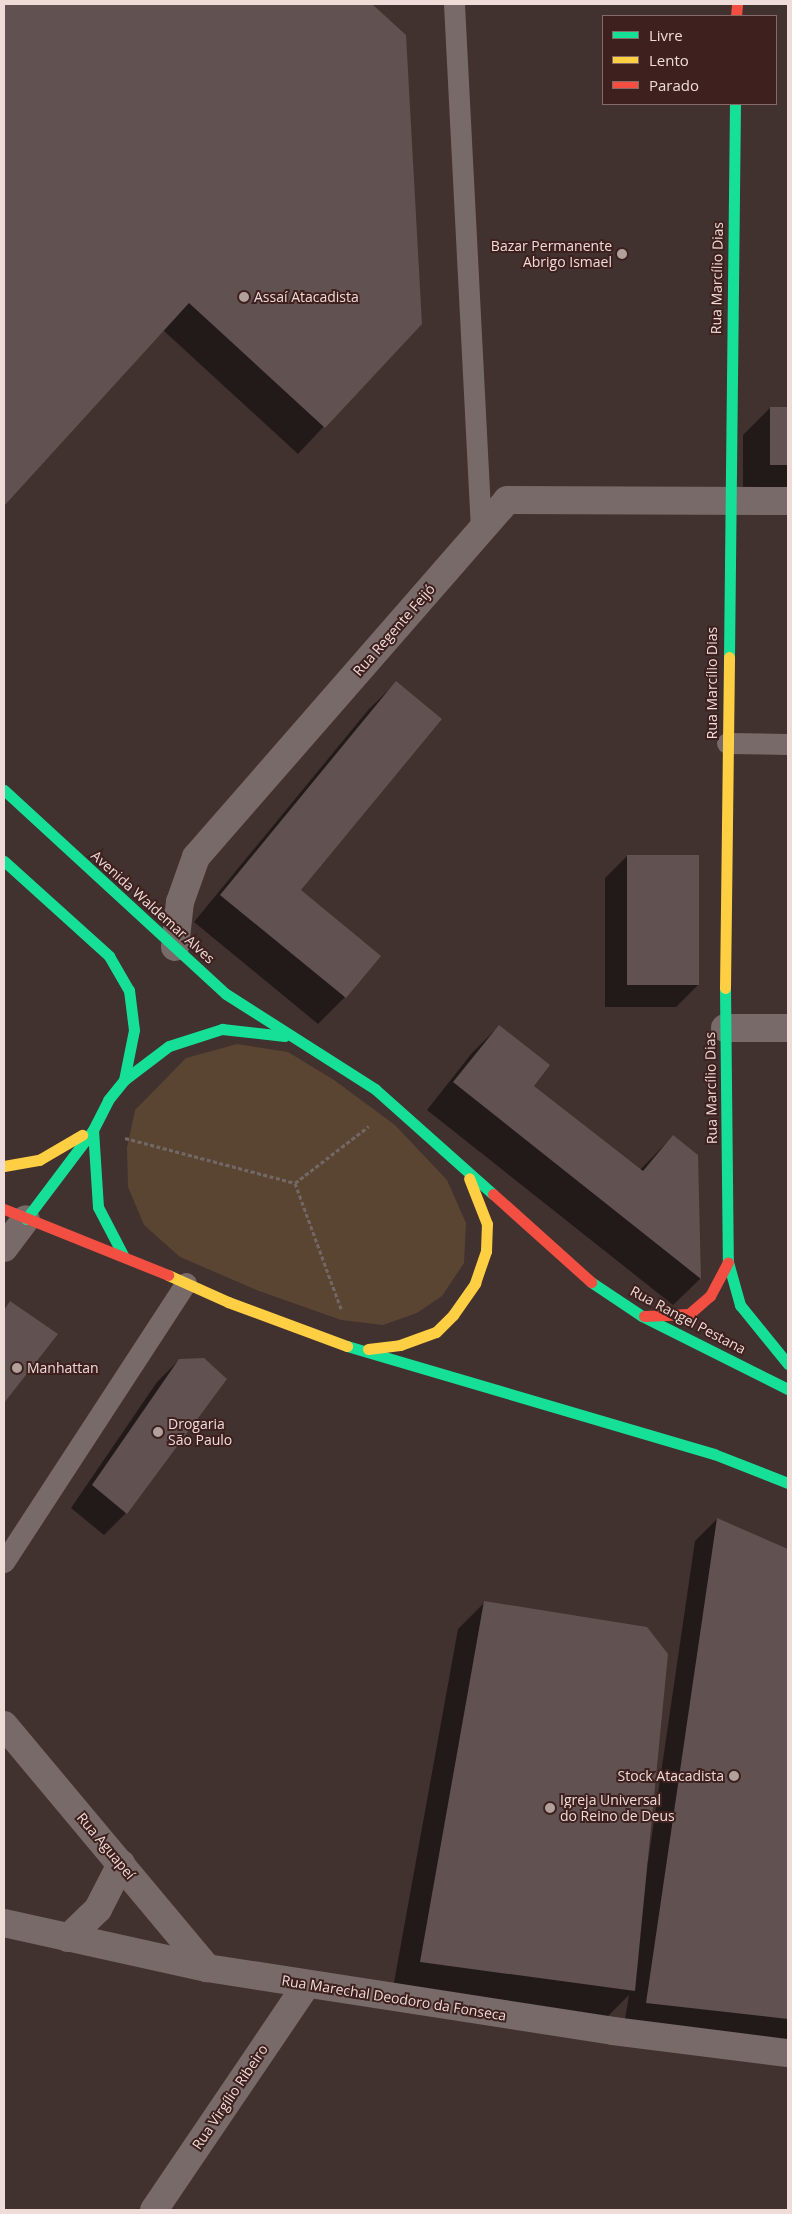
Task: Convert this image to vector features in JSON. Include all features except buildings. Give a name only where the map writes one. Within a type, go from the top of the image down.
[{"type":"main road","name":"Rua Marcílio Dias","points":[[735,105],[728,500],[725,1028],[728,1262],[740,1304],[788,1364]]},
{"type":"main road","name":"Avenida Waldemar Alves","points":[[4,790],[226,994],[289,1036],[375,1089],[395,1106]]},
{"type":"main road","points":[[4,861],[109,956],[129,990],[134,1030],[124,1080]]},
{"type":"main road","points":[[289,1036],[222,1029],[169,1046],[124,1080],[108,1100],[92,1130],[15,1214],[123,1255],[186,1283],[356,1350],[714,1454],[788,1483]]},
{"type":"main road","name":"Rua Rangel Pestana","points":[[395,1106],[578,1273],[642,1316],[788,1390]]},
{"type":"main road","points":[[4,1166],[39,1160],[92,1130]]},
{"type":"main road","points":[[92,1130],[98,1207],[123,1255]]},
{"type":"main road","points":[[356,1350],[400,1345],[436,1332],[453,1316],[475,1283],[486,1251],[487,1224],[466,1170]]},
{"type":"main road","name":"Rua Marcílio Dias","points":[[642,1316],[689,1314],[710,1296],[728,1262]]},
{"type":"street","name":"Rua Regente Feijó","points":[[175,947],[180,902],[196,858],[507,500],[788,500]]},
{"type":"street","points":[[725,1028],[788,1028]]},
{"type":"street","points":[[4,1248],[15,1214]]},
{"type":"street","name":"Rua Aguapeí","points":[[4,1726],[207,1968]]},
{"type":"street","points":[[68,1938],[98,1909],[121,1864]]},
{"type":"street","name":"Rua Marechal Deodoro da Fonseca","points":[[4,1924],[207,1968],[613,2031],[788,2053]]},
{"type":"street","name":"Rua Virgílio Ribeiro","points":[[154,2210],[306,1984]]},
{"type":"street","points":[[173,2183],[180,2210]]},
{"type":"lane","points":[[454,4],[481,530]]},
{"type":"lane","points":[[727,743],[788,744]]},
{"type":"lane","points":[[4,1562],[186,1283]]},
{"type":"path","points":[[295,1183],[395,1106]]},
{"type":"path","points":[[92,1130],[295,1183]]},
{"type":"path","points":[[295,1183],[356,1350]]},
{"type":"shaded area","points":[[237,1044],[288,1052],[334,1080],[395,1125],[447,1180],[466,1223],[464,1263],[442,1296],[417,1313],[383,1325],[341,1320],[259,1291],[180,1257],[144,1225],[128,1187],[127,1148],[135,1110],[186,1058]]},
{"type":"traffic: fast","points":[[729,657],[735,105]]},
{"type":"traffic: fast","points":[[4,790],[226,994],[375,1089],[493,1194]]},
{"type":"traffic: fast","points":[[4,861],[109,956],[129,990],[134,1030],[124,1080]]},
{"type":"traffic: fast","points":[[725,988],[728,1262],[740,1305],[788,1364]]},
{"type":"traffic: fast","points":[[123,1255],[98,1207],[93,1130],[108,1100],[124,1080],[169,1046],[222,1029],[285,1036]]},
{"type":"traffic: fast","points":[[26,1219],[93,1130]]},
{"type":"traffic: fast","points":[[591,1282],[642,1316],[788,1389]]},
{"type":"traffic: fast","points":[[347,1346],[714,1454],[788,1483]]},
{"type":"traffic: slow","points":[[725,988],[729,657]]},
{"type":"traffic: slow","points":[[4,1166],[39,1160],[82,1135]]},
{"type":"traffic: slow","points":[[368,1349],[400,1345],[436,1332],[453,1315],[475,1283],[486,1251],[487,1224],[469,1178]]},
{"type":"traffic: slow","points":[[168,1275],[228,1302],[347,1346]]},
{"type":"traffic: jam","points":[[736,15],[737,4]]},
{"type":"traffic: jam","points":[[493,1194],[591,1282]]},
{"type":"traffic: jam","points":[[4,1209],[168,1275]]},
{"type":"traffic: jam","points":[[644,1316],[689,1314],[710,1296],[728,1262]]},
{"type":"place","name":"Bazar Permanente Abrigo Ismael","points":[[622,254]]},
{"type":"place","name":"Assaí Atacadista","points":[[244,297]]},
{"type":"place","name":"Manhattan","points":[[17,1368]]},
{"type":"place","name":"Drogaria São Paulo","points":[[158,1432]]},
{"type":"place","name":"Stock Atacadista","points":[[734,1776]]},
{"type":"place","name":"Igreja Universal do Reino de Deus","points":[[550,1808]]}]
